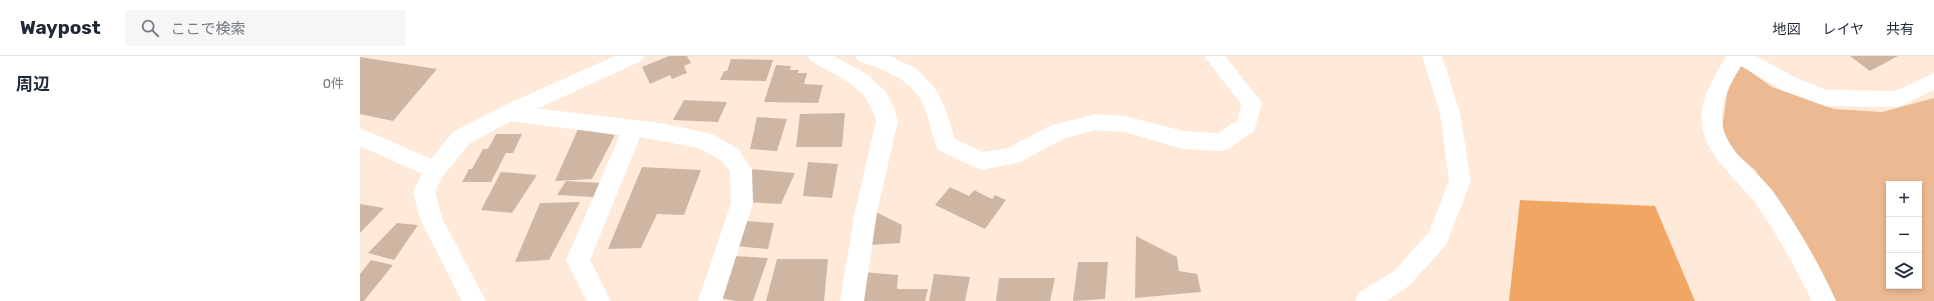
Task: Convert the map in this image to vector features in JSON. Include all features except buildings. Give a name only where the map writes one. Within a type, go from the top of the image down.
[{"type":"street","points":[[474,301],[432,219],[424,191],[435,170],[461,138],[508,113],[634,56]]},
{"type":"street","points":[[818,56],[856,77],[872,89],[885,107],[887,122],[866,212],[852,301]]},
{"type":"street","points":[[865,56],[884,60],[908,72],[931,98],[946,144],[980,161],[1012,156],[1057,132],[1095,122],[1125,124],[1183,140],[1222,142],[1247,125],[1252,103],[1214,56]]},
{"type":"street","points":[[1367,301],[1402,278],[1438,238],[1460,181],[1450,113],[1439,74],[1432,56]]},
{"type":"street","points":[[1736,56],[1715,96],[1711,116],[1716,140],[1724,154],[1756,186],[1770,205],[1824,301]]},
{"type":"street","points":[[1740,56],[1789,84],[1825,98],[1864,100],[1898,99],[1934,81]]},
{"type":"street","points":[[508,113],[633,128],[704,140],[730,155],[741,170],[742,203],[710,301]]},
{"type":"street","points":[[600,301],[578,260],[633,128]]},
{"type":"street","points":[[360,137],[435,170]]},
{"type":"shaded area","points":[[1741,65],[1772,87],[1834,109],[1882,112],[1934,98],[1934,301],[1831,301],[1793,226],[1755,170],[1723,142],[1722,127],[1728,88]]},
{"type":"shaded area","points":[[1520,200],[1655,206],[1695,301],[1509,301]]}]
